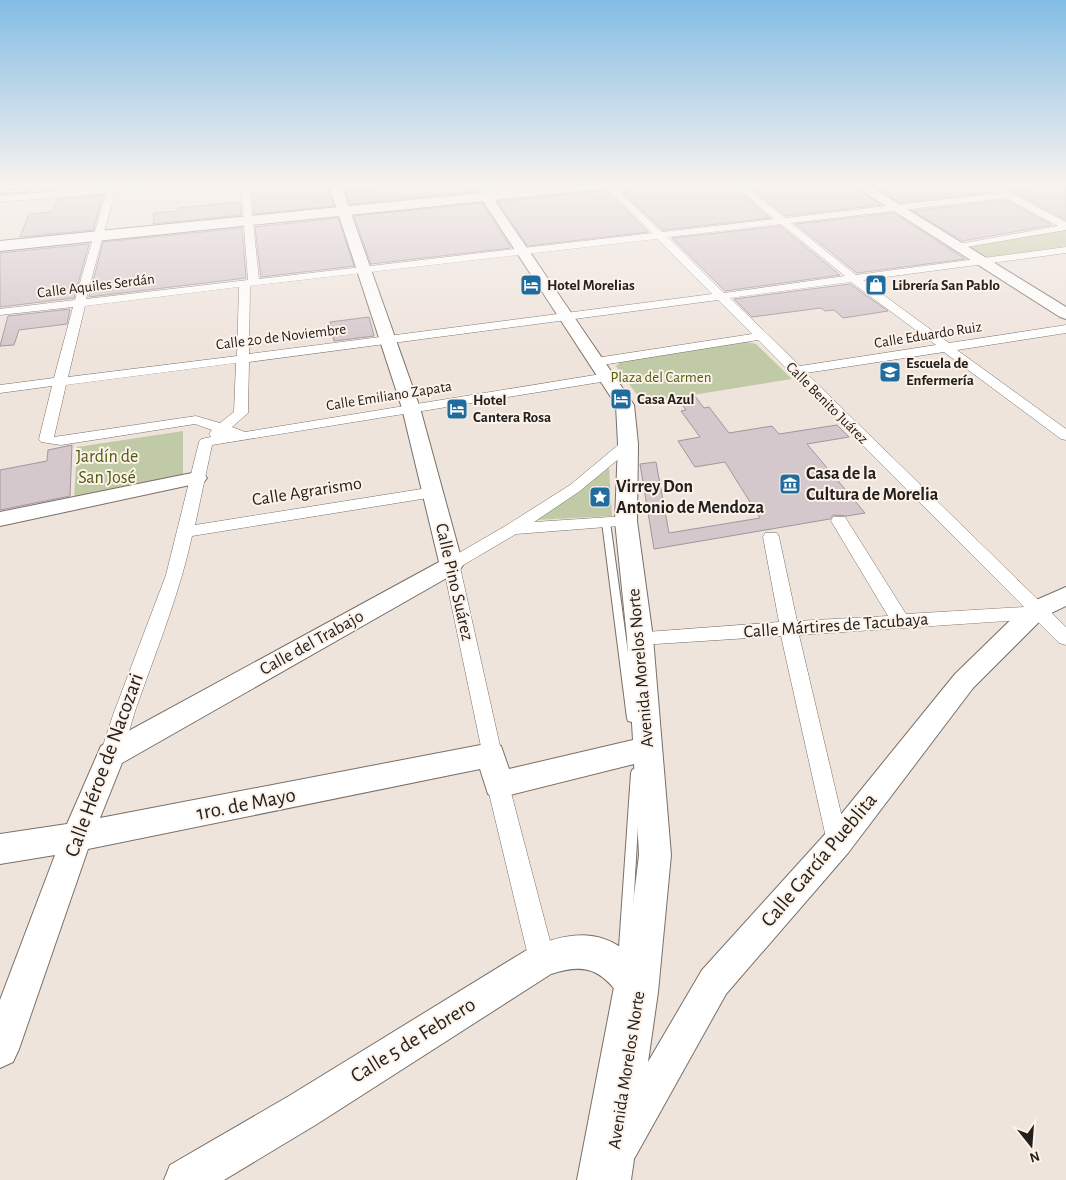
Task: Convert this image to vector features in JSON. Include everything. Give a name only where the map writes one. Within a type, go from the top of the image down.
[{"type":"main road","points":[[0,246],[53,240]]},
{"type":"main road","name":"Avenida Morelos Norte","points":[[616,521],[628,444]]},
{"type":"street","points":[[98,240],[46,438],[51,441],[61,441],[196,420],[244,436]]},
{"type":"street","points":[[206,442],[241,413],[242,357],[249,283],[248,240]]},
{"type":"street","name":"Calle Pino Suárez","points":[[353,240],[411,408],[434,492],[491,754],[542,960]]},
{"type":"street","name":"Avenida Morelos Norte","points":[[516,240],[625,405],[628,444]]},
{"type":"street","name":"Calle Aquiles Serdán","points":[[0,312],[625,240]]},
{"type":"street","name":"Calle Benito Juárez","points":[[664,240],[1035,611],[1066,638]]},
{"type":"street","points":[[805,240],[1066,436]]},
{"type":"street","points":[[947,240],[1066,314]]},
{"type":"street","points":[[959,248],[999,240]]},
{"type":"street","name":"Calle 20 de Noviembre","points":[[0,389],[566,317],[1066,250]]},
{"type":"street","name":"Calle Eduardo Ruiz","points":[[795,371],[948,349],[1066,329]]},
{"type":"street","points":[[596,362],[759,336]]},
{"type":"street","name":"Calle Emiliano Zapata","points":[[206,442],[607,378]]},
{"type":"street","name":"Calle Héroe de Nacozari","points":[[0,1049],[77,837],[111,755],[123,715],[175,575],[206,442]]},
{"type":"street","name":"Calle del Trabajo","points":[[111,755],[513,530],[575,488],[628,444]]},
{"type":"street","points":[[0,519],[197,478]]},
{"type":"street","name":"Calle Agrarismo","points":[[186,532],[434,492]]},
{"type":"street","name":"Avenida Morelos Norte","points":[[612,1169],[632,980],[655,855],[643,750],[640,638],[616,521]]},
{"type":"street","name":"Calle del Trabajo","points":[[513,530],[616,521]]},
{"type":"street","points":[[839,521],[900,622]]},
{"type":"street","points":[[772,537],[789,629],[838,843]]},
{"type":"street","name":"Calle García Pueblita","points":[[612,1169],[714,982],[838,843],[964,681],[1035,611],[1066,596]]},
{"type":"street","name":"Calle Mártires de Tacubaya","points":[[640,638],[900,622],[1035,611]]},
{"type":"street","points":[[498,784],[643,750]]},
{"type":"street","name":"1ro. de Mayo","points":[[0,850],[77,837],[491,754]]},
{"type":"street","name":"Calle 5 de Febrero","points":[[184,1180],[303,1110],[542,960],[563,952],[585,950],[609,958],[632,980]]},
{"type":"lane","points":[[616,521],[643,750]]},
{"type":"lane","points":[[585,1180],[632,980]]},
{"type":"green space","points":[[1007,240],[1066,240],[1066,246],[982,258],[965,248]]},
{"type":"green space","name":"Plaza del Carmen","points":[[743,341],[756,344],[792,379],[643,403],[616,366],[624,359]]},
{"type":"green space","name":"Jardín de San José","points":[[183,431],[183,477],[74,498],[77,447]]},
{"type":"green space","points":[[609,467],[612,516],[535,520]]},
{"type":"building","points":[[122,240],[243,240],[246,278],[89,297],[103,242]]},
{"type":"building","points":[[257,240],[345,240],[354,266],[261,277]]},
{"type":"building","points":[[363,240],[506,240],[511,248],[371,264]]},
{"type":"building","points":[[524,240],[579,240],[528,246]]},
{"type":"building","points":[[674,240],[797,240],[840,275],[725,291]]},
{"type":"building","points":[[816,240],[935,240],[965,259],[857,273]]},
{"type":"building","points":[[89,244],[74,298],[0,307],[0,253]]},
{"type":"building","points":[[850,284],[888,311],[843,318],[834,310],[825,311],[821,308],[752,317],[734,299]]},
{"type":"building","points":[[70,309],[67,324],[19,330],[14,345],[0,346],[8,316]]},
{"type":"building","points":[[369,317],[374,336],[334,341],[330,322]]},
{"type":"building","name":"Casa de la Cultura de Morelia","points":[[694,395],[704,408],[709,407],[729,433],[772,426],[779,434],[837,425],[849,437],[807,444],[865,513],[847,516],[833,515],[830,519],[654,549],[640,464],[656,462],[669,533],[760,518],[725,462],[695,467],[678,441],[700,437],[681,411],[686,410],[677,398]]},
{"type":"building","points":[[72,445],[70,496],[0,510],[0,470],[47,461],[48,450]]},
{"type":"place","name":"Hotel Morelias","points":[[531,285]]},
{"type":"place","name":"Librería San Pablo","points":[[876,285]]},
{"type":"place","name":"Escuela de Enfermería","points":[[890,372]]},
{"type":"place","name":"Casa Azul","points":[[621,399]]},
{"type":"place","name":"Hotel Cantera Rosa","points":[[457,409]]},
{"type":"place","name":"Casa de la Cultura de Morelia","points":[[790,484]]},
{"type":"place","name":"Virrey Don Antonio de Mendoza","points":[[600,497]]}]
